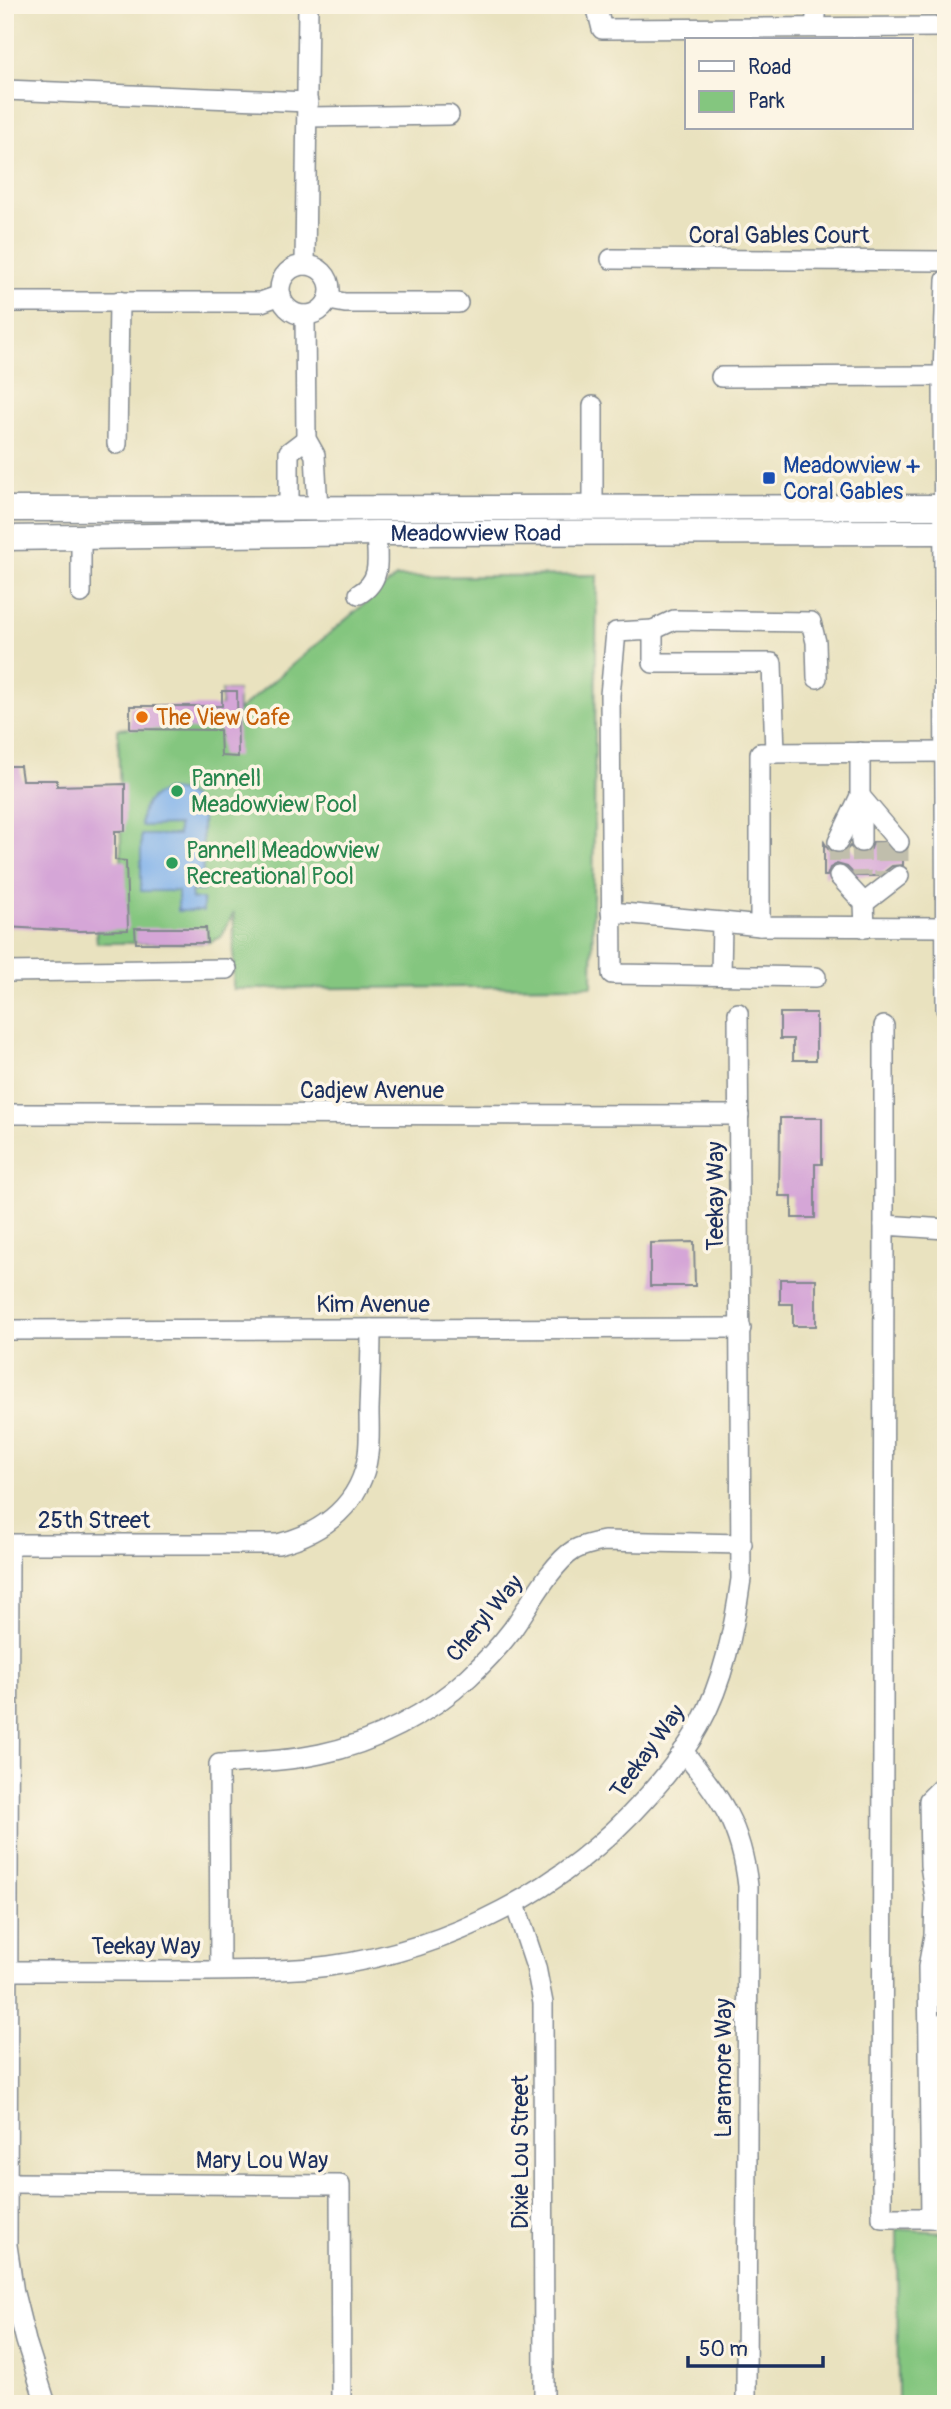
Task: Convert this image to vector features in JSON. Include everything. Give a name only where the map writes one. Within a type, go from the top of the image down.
[{"type":"main road","name":"Meadowview Road","points":[[5,509],[945,507]]},
{"type":"main road","name":"Meadowview Road","points":[[5,538],[376,533],[945,532]]},
{"type":"street","points":[[305,265],[308,5]]},
{"type":"street","points":[[596,5],[602,29],[946,27]]},
{"type":"street","points":[[815,27],[817,5]]},
{"type":"street","points":[[5,90],[449,115]]},
{"type":"street","name":"Coral Gables Court","points":[[611,259],[946,261]]},
{"type":"street","points":[[305,265],[324,272],[331,290],[329,300],[323,308],[315,314],[305,316],[287,308],[281,295],[282,280],[288,272],[305,265]]},
{"type":"street","points":[[946,280],[943,376],[946,1009]]},
{"type":"street","points":[[5,302],[261,302],[281,295]]},
{"type":"street","points":[[329,300],[345,303],[458,303]]},
{"type":"street","points":[[117,444],[119,301]]},
{"type":"street","points":[[305,316],[306,439],[315,455],[318,509]]},
{"type":"street","points":[[721,377],[943,376]]},
{"type":"street","points":[[593,406],[593,508]]},
{"type":"street","points":[[289,509],[289,452],[306,439]]},
{"type":"street","points":[[359,594],[369,588],[377,576],[376,533]]},
{"type":"street","points":[[80,536],[81,593]]},
{"type":"street","points":[[816,976],[612,974],[610,695],[616,632],[653,630],[674,620],[811,622],[816,642],[817,677]]},
{"type":"street","points":[[653,630],[653,663],[772,663],[775,752]]},
{"type":"street","points":[[760,926],[760,752],[945,752]]},
{"type":"street","points":[[860,752],[861,842]]},
{"type":"street","points":[[838,842],[860,796]]},
{"type":"street","points":[[860,796],[891,842]]},
{"type":"street","points":[[839,876],[864,903]]},
{"type":"street","points":[[862,876],[865,928]]},
{"type":"street","points":[[864,903],[891,876]]},
{"type":"street","points":[[611,912],[760,926],[945,927]]},
{"type":"street","points":[[722,922],[722,975]]},
{"type":"street","points":[[5,972],[227,969]]},
{"type":"street","name":"Teekay Way","points":[[6,1971],[284,1970],[361,1960],[406,1948],[480,1923],[557,1878],[628,1819],[659,1783],[699,1726],[714,1694],[727,1654],[738,1602],[742,1544],[738,1013]]},
{"type":"street","points":[[884,1026],[882,2218],[938,2218],[928,1967],[934,1935],[935,1898],[930,1865],[929,1800],[946,1783]]},
{"type":"street","name":"Cadjew Avenue","points":[[5,1114],[739,1115]]},
{"type":"street","points":[[884,1225],[946,1229]]},
{"type":"street","name":"Kim Avenue","points":[[5,1329],[741,1328]]},
{"type":"street","name":"25th Street","points":[[46,2404],[14,2293],[7,2245],[9,1545],[278,1544],[322,1527],[338,1515],[362,1479],[368,1455],[372,1329]]},
{"type":"street","name":"Cheryl Way","points":[[219,1970],[219,1764],[282,1760],[321,1754],[376,1736],[407,1721],[436,1703],[476,1670],[510,1632],[560,1562],[572,1551],[587,1544],[604,1541],[742,1544]]},
{"type":"street","name":"Laramore Way","points":[[683,1751],[729,1812],[745,1857],[748,1886],[747,2404]]},
{"type":"street","name":"Dixie Lou Street","points":[[515,1904],[536,1968],[543,2003],[544,2404]]},
{"type":"street","points":[[946,2021],[942,2084],[946,2101]]},
{"type":"street","name":"Mary Lou Way","points":[[7,2183],[340,2185],[341,2404]]},
{"type":"green space","points":[[597,575],[592,986],[233,989],[234,912],[221,937],[207,943],[97,943],[96,930],[123,927],[118,729],[221,706],[222,691],[237,691],[238,711],[396,577]]},
{"type":"green space","points":[[897,2229],[946,2232],[946,2404],[898,2404]]},
{"type":"water","name":"Pannell Meadowview Recreational Pool","points":[[167,790],[179,791],[189,796],[197,803],[202,814],[203,891],[191,891],[192,899],[203,899],[203,911],[178,911],[178,891],[141,891],[141,835],[178,835],[178,825],[141,826],[142,813],[147,803],[155,795]]},
{"type":"building","points":[[222,691],[237,691],[238,757],[221,756],[220,730],[130,729],[130,706],[222,706]]},
{"type":"building","points":[[5,766],[20,766],[22,780],[57,780],[57,786],[125,784],[125,831],[115,831],[115,860],[126,861],[128,930],[79,931],[5,927]]},
{"type":"building","points":[[824,842],[828,849],[838,854],[845,852],[850,846],[856,853],[866,853],[873,842],[883,842],[894,853],[903,853],[903,865],[892,866],[879,876],[856,876],[847,867],[837,864],[824,876]]},
{"type":"building","points":[[135,928],[206,928],[207,943],[136,943]]},
{"type":"building","points":[[780,1013],[816,1013],[816,1060],[793,1060],[793,1039],[780,1039]]},
{"type":"building","points":[[780,1118],[822,1118],[822,1164],[815,1164],[815,1218],[792,1218],[792,1196],[779,1196]]},
{"type":"building","points":[[694,1242],[695,1286],[650,1286],[650,1243]]},
{"type":"building","points":[[780,1279],[816,1279],[816,1326],[793,1326],[793,1304],[780,1304]]},
{"type":"tunnel","points":[[838,842],[839,876]]},
{"type":"tunnel","points":[[861,842],[862,876]]},
{"type":"tunnel","points":[[883,842],[884,876]]},
{"type":"tunnel","points":[[899,842],[899,876]]},
{"type":"place","name":"Meadowview + Coral Gables","points":[[769,478]]},
{"type":"place","name":"The View Cafe","points":[[142,717]]},
{"type":"place","name":"Pannell Meadowview Pool","points":[[177,791]]},
{"type":"place","name":"Pannell Meadowview Recreational Pool","points":[[172,863]]}]
